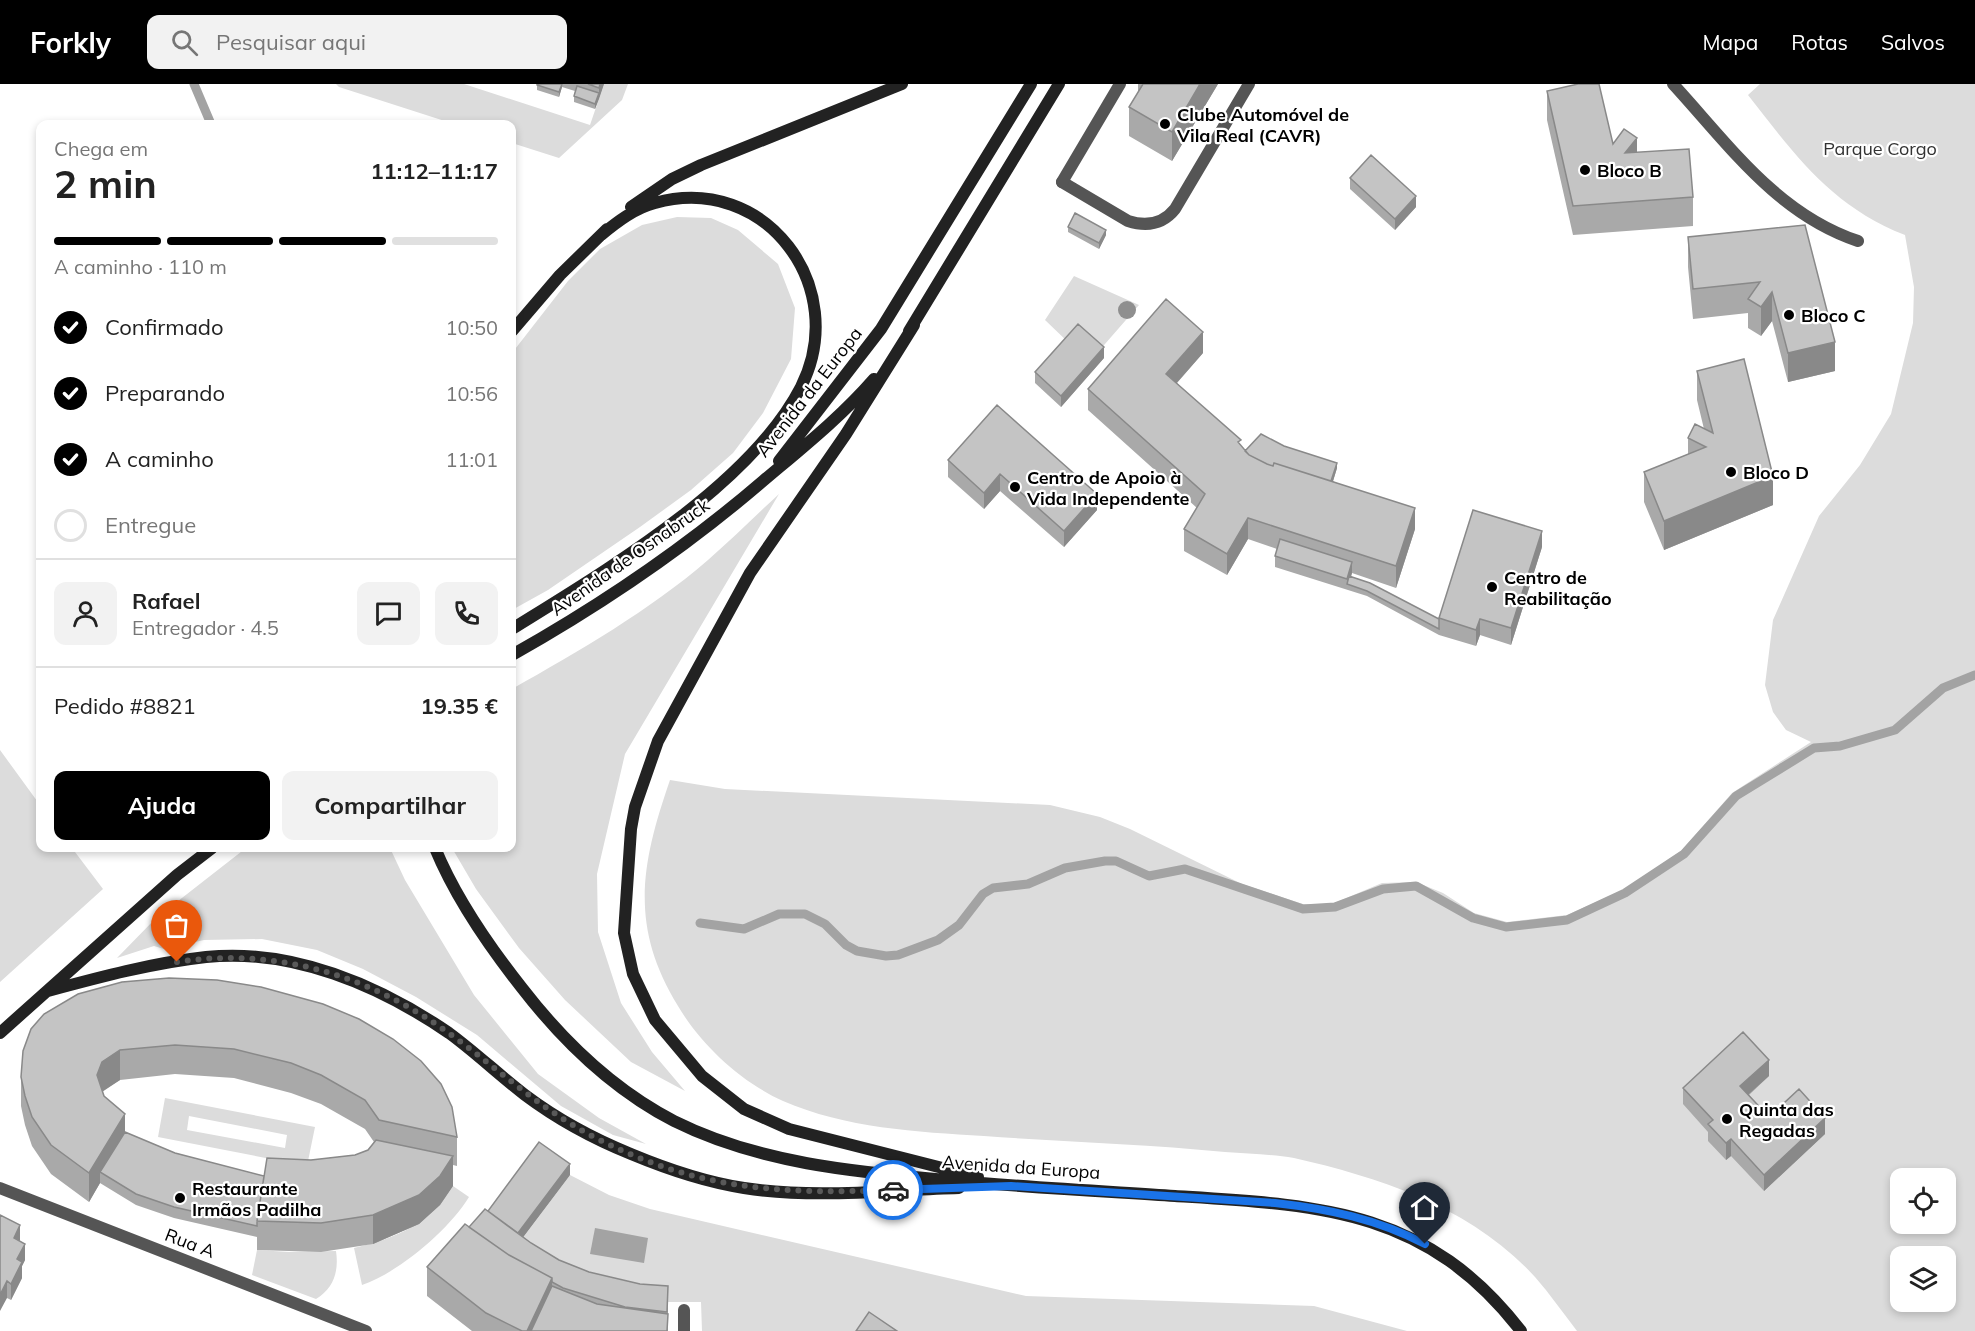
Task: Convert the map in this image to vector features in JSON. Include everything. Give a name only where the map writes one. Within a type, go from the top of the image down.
[{"type":"main road","points":[[516,327],[560,275],[601,235],[628,210],[679,176],[902,84]]},
{"type":"main road","name":"Avenida da Europa","points":[[763,481],[881,329],[1031,84]]},
{"type":"main road","name":"Avenida da Europa","points":[[763,481],[853,401],[882,370],[914,325],[1059,84]]},
{"type":"main road","points":[[516,626],[641,545],[684,513],[740,465],[788,409],[811,364],[817,342],[817,318],[804,271],[792,249],[777,231],[758,216],[715,200],[671,199],[633,212],[601,235]]},
{"type":"main road","points":[[914,325],[852,424],[750,573],[658,741],[635,807],[631,829],[624,933],[633,974],[655,1020],[702,1076],[744,1109],[800,1132],[1011,1186]]},
{"type":"main road","name":"Avenida de Osnabruck","points":[[516,653],[632,582],[703,531],[763,481]]},
{"type":"main road","points":[[177,875],[196,852]]},
{"type":"main road","points":[[0,1034],[177,875],[207,852]]},
{"type":"main road","name":"Avenida da Europa","points":[[437,852],[456,890],[483,935],[534,1004],[592,1063],[654,1109],[713,1137],[783,1159],[878,1174],[1011,1186],[1275,1203],[1313,1207],[1361,1218],[1404,1233],[1462,1268],[1495,1299],[1521,1331]]},
{"type":"main road","points":[[48,991],[112,974],[208,957],[285,960],[371,988],[448,1033],[523,1094],[563,1120],[631,1154],[685,1173],[746,1188],[812,1192],[1011,1186]]},
{"type":"street","points":[[1120,84],[1062,182],[1128,221],[1138,224],[1160,222],[1175,209],[1249,84]]},
{"type":"street","points":[[1673,84],[1761,180],[1794,210],[1814,223],[1858,241]]},
{"type":"street","name":"Rua A","points":[[0,1188],[366,1331]]},
{"type":"street","points":[[684,1310],[684,1331]]},
{"type":"green space","points":[[336,84],[464,84],[590,125],[604,84],[628,84],[622,100],[559,158],[516,144],[516,120],[442,120],[339,87]]},
{"type":"green space","name":"Parque Corgo","points":[[1760,84],[1975,84],[1975,1331],[1577,1331],[1535,1277],[1483,1232],[1424,1199],[1360,1175],[1294,1158],[1277,1156],[933,1133],[856,1123],[807,1110],[767,1093],[737,1073],[698,1035],[662,977],[652,949],[646,921],[647,867],[652,840],[670,780],[725,789],[1050,805],[1100,817],[1130,829],[1242,884],[1303,904],[1332,904],[1382,883],[1416,882],[1443,893],[1474,913],[1507,922],[1567,915],[1623,890],[1681,851],[1732,793],[1811,742],[1786,730],[1773,712],[1765,685],[1773,620],[1819,516],[1860,465],[1891,414],[1913,323],[1914,287],[1905,235],[1879,223],[1835,194],[1816,177],[1748,95]]},
{"type":"green space","points":[[677,217],[711,218],[738,230],[778,264],[795,308],[791,359],[763,413],[733,453],[691,490],[640,527],[548,590],[516,608],[516,348],[568,281],[600,249],[642,225]]},
{"type":"green space","points":[[1074,276],[1139,305],[1098,352],[1070,344],[1045,320]]},
{"type":"green space","points":[[779,494],[625,754],[597,874],[598,932],[621,1003],[652,1052],[685,1091],[631,1062],[565,1000],[519,948],[476,889],[454,852],[516,852],[516,687],[638,613],[708,560]]},
{"type":"green space","points":[[0,750],[36,800],[36,852],[75,852],[103,889],[0,982]]},
{"type":"green space","points":[[241,852],[392,852],[405,880],[474,995],[538,1074],[599,1118],[646,1144],[613,1135],[561,1106],[477,1035],[416,997],[363,969],[317,950],[262,939],[204,940],[164,949],[154,946],[117,958],[155,919]]},
{"type":"green space","points":[[165,1098],[315,1127],[307,1166],[158,1137]],"holes":[[[189,1116],[287,1135],[285,1148],[187,1130]]]},
{"type":"green space","points":[[570,1175],[609,1195],[650,1209],[1026,1296],[1314,1306],[1407,1331],[702,1331],[701,1302],[653,1302],[515,1248]]},
{"type":"green space","points":[[453,1186],[469,1197],[449,1223],[406,1261],[362,1285],[354,1248],[411,1228],[444,1199]]},
{"type":"green space","points":[[257,1250],[336,1251],[336,1272],[327,1290],[316,1299],[252,1275]]},
{"type":"shaded area","points":[[595,1228],[648,1238],[644,1263],[590,1254]]},
{"type":"building","points":[[537,84],[562,84],[559,92]]},
{"type":"building","points":[[588,84],[600,84],[599,88]]},
{"type":"building","points":[[1143,84],[1200,84],[1172,132],[1129,107]]},
{"type":"building","points":[[1578,84],[1599,84],[1613,144],[1624,129],[1637,138],[1625,153],[1689,149],[1693,197],[1573,206],[1547,91]]},
{"type":"building","points":[[577,86],[599,93],[595,104],[574,96]]},
{"type":"building","points":[[1371,155],[1416,196],[1395,219],[1350,178]]},
{"type":"building","points":[[1075,213],[1106,230],[1099,243],[1068,227]]},
{"type":"building","points":[[1805,225],[1835,342],[1788,353],[1772,292],[1761,307],[1748,299],[1760,282],[1693,289],[1688,237]]},
{"type":"building","points":[[1166,299],[1203,332],[1166,374],[1241,440],[1238,442],[1249,455],[1273,466],[1274,463],[1415,508],[1396,566],[1248,518],[1227,554],[1184,529],[1205,494],[1088,389]]},
{"type":"building","points":[[1078,324],[1104,347],[1061,396],[1035,372]]},
{"type":"building","name":"Bloco D","points":[[1744,359],[1773,476],[1664,521],[1644,472],[1706,447],[1688,438],[1695,424],[1713,433],[1697,371]]},
{"type":"building","name":"Centro de Apoio à Vida Independente","points":[[997,405],[1097,494],[1064,531],[1000,474],[984,493],[948,460]]},
{"type":"building","points":[[1261,434],[1284,446],[1337,463],[1331,481],[1274,463],[1273,466],[1249,455],[1245,451]]},
{"type":"building","name":"Centro de Reabilitação","points":[[1473,510],[1542,531],[1511,628],[1480,619],[1476,630],[1439,618]]},
{"type":"building","points":[[1280,539],[1352,562],[1347,579],[1275,556]]},
{"type":"building","points":[[1349,576],[1370,583],[1439,619],[1439,629],[1367,591],[1347,584]]},
{"type":"building","points":[[169,978],[217,980],[261,987],[323,1004],[359,1019],[393,1039],[421,1061],[441,1084],[452,1107],[457,1137],[379,1120],[365,1100],[321,1075],[291,1063],[234,1049],[175,1045],[120,1050],[102,1062],[97,1075],[104,1096],[125,1114],[89,1173],[51,1145],[32,1117],[21,1077],[23,1051],[31,1029],[44,1014],[78,994],[122,982]]},
{"type":"building","name":"Quinta das Regadas","points":[[1743,1032],[1769,1060],[1740,1086],[1769,1117],[1799,1089],[1825,1118],[1764,1175],[1731,1139],[1726,1143],[1708,1124],[1713,1120],[1683,1088]]},
{"type":"building","points":[[125,1132],[175,1153],[264,1176],[257,1226],[174,1207],[136,1194],[100,1172]]},
{"type":"building","points":[[376,1140],[453,1156],[440,1176],[419,1195],[373,1215],[321,1223],[257,1221],[267,1158],[311,1160],[355,1155],[368,1150]]},
{"type":"building","points":[[539,1142],[570,1164],[518,1233],[488,1211]]},
{"type":"building","points":[[485,1209],[531,1243],[559,1260],[589,1272],[640,1284],[668,1286],[667,1312],[625,1307],[563,1288],[552,1282],[552,1278],[509,1255],[469,1227]]},
{"type":"building","points":[[0,1215],[20,1225],[14,1238],[25,1244],[17,1259],[22,1262],[11,1284],[7,1281],[0,1295]]},
{"type":"building","points":[[465,1224],[509,1255],[552,1278],[527,1331],[522,1331],[486,1313],[427,1267]]},
{"type":"building","points":[[552,1286],[597,1304],[668,1314],[667,1331],[531,1331]]},
{"type":"building","points":[[869,1312],[897,1331],[856,1331]]},
{"type":"waterway","points":[[194,84],[209,120]]},
{"type":"waterway","points":[[700,923],[744,929],[779,914],[805,914],[825,924],[846,945],[857,951],[886,956],[898,955],[938,940],[959,925],[983,894],[993,888],[1028,884],[1065,868],[1105,861],[1116,861],[1149,876],[1185,869],[1303,909],[1335,907],[1383,889],[1416,886],[1473,918],[1506,927],[1567,920],[1625,893],[1684,854],[1736,796],[1814,748],[1840,746],[1895,730],[1943,688],[1975,675]]},
{"type":"way so far","points":[[177,962],[208,957],[285,960],[371,988],[448,1033],[523,1094],[573,1126],[631,1154],[696,1177],[722,1184],[775,1191],[893,1190]]},
{"type":"place","name":"Clube Automóvel de Vila Real (CAVR)","points":[[1165,124]]},
{"type":"place","name":"Bloco B","points":[[1585,170]]},
{"type":"place","name":"Bloco C","points":[[1789,315]]},
{"type":"place","name":"Bloco D","points":[[1731,472]]},
{"type":"place","name":"Centro de Apoio à Vida Independente","points":[[1015,487]]},
{"type":"place","name":"Centro de Reabilitação","points":[[1492,587]]},
{"type":"place","name":"Quinta das Regadas","points":[[1727,1119]]},
{"type":"place","name":"Restaurante Irmãos Padilha","points":[[180,1198]]},
{"type":"route","points":[[893,1190],[1011,1186],[1275,1203],[1336,1211],[1382,1224],[1425,1244]]}]
